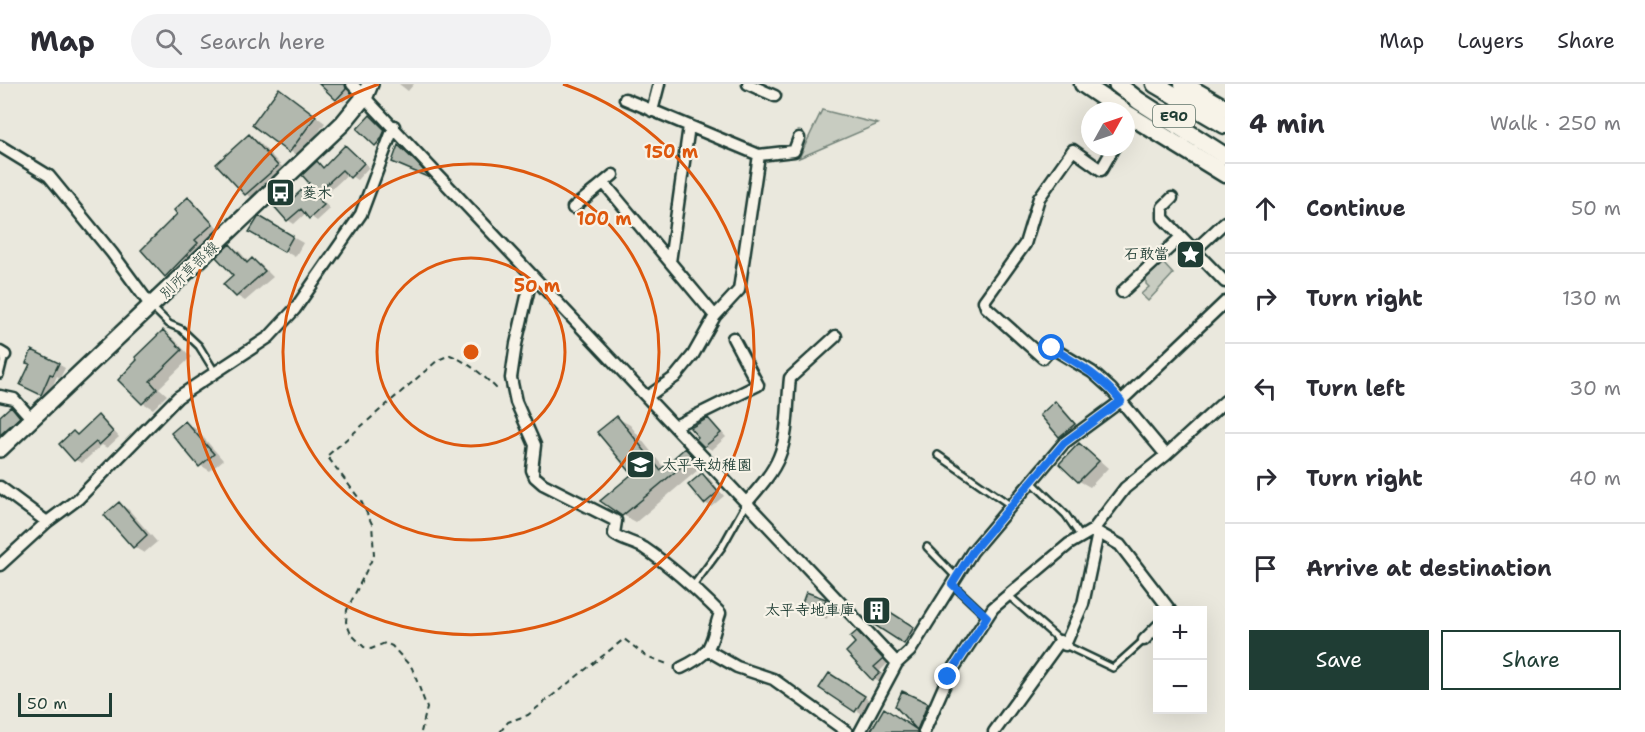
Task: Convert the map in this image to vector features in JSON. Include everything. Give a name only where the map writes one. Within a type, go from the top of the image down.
[{"type":"main road","points":[[1083,84],[1107,102]]},
{"type":"main road","points":[[1117,84],[1225,156]]},
{"type":"main road","name":"E90","points":[[1123,84],[1225,146]]},
{"type":"main road","name":"E90","points":[[1155,84],[1225,124]]},
{"type":"main road","points":[[1163,84],[1225,116]]},
{"type":"main road","points":[[1183,84],[1225,108]]},
{"type":"main road","name":"別所草部線","points":[[0,449],[343,123],[367,90]]},
{"type":"main road","points":[[1135,122],[1225,174]]},
{"type":"street","points":[[352,84],[367,90],[394,126],[897,663]]},
{"type":"street","points":[[652,111],[659,84]]},
{"type":"street","points":[[748,84],[761,86],[775,96]]},
{"type":"street","points":[[625,99],[759,155],[794,151],[800,138]]},
{"type":"street","points":[[0,565],[47,522],[78,499],[178,397],[268,337],[295,309],[361,214],[394,126]]},
{"type":"street","points":[[670,262],[689,126]]},
{"type":"street","points":[[0,146],[49,176],[112,253],[151,306]]},
{"type":"street","points":[[1081,156],[1073,150],[1040,198],[1025,244],[984,301],[995,315],[1043,357],[1052,348],[1092,372],[1111,389],[1166,455]]},
{"type":"street","points":[[647,397],[675,377],[693,356],[715,316],[739,290],[759,155]]},
{"type":"street","points":[[1081,156],[1101,170],[1109,156]]},
{"type":"street","points":[[573,208],[608,179],[670,262],[715,316]]},
{"type":"street","points":[[1172,198],[1163,207],[1163,218],[1225,282]]},
{"type":"street","points":[[1194,251],[1225,222]]},
{"type":"street","points":[[1122,292],[1181,237]]},
{"type":"street","points":[[532,275],[511,378],[516,402],[534,445],[532,470],[535,477],[543,484],[616,521],[614,534],[622,540],[640,546],[664,562],[720,613],[709,651],[699,660],[681,668]]},
{"type":"street","points":[[860,732],[897,663],[910,651],[972,552],[1010,505],[1064,443],[1121,401],[1225,302]]},
{"type":"street","points":[[747,502],[770,474],[780,455],[784,439],[790,378],[836,336]]},
{"type":"street","points":[[675,426],[758,385],[733,338]]},
{"type":"street","points":[[0,396],[14,399],[32,419]]},
{"type":"street","points":[[996,732],[1062,643],[1083,604],[1096,531],[1125,488],[1166,455],[1225,401]]},
{"type":"street","points":[[0,487],[47,522]]},
{"type":"street","points":[[924,732],[948,677],[993,608],[1069,544],[1096,531]]},
{"type":"street","points":[[1096,531],[1120,545],[1167,606]]},
{"type":"street","points":[[1144,640],[1153,631]]},
{"type":"street","points":[[709,651],[737,667],[773,680],[847,732]]},
{"type":"lane","points":[[151,306],[169,324],[181,329],[199,346],[215,372]]},
{"type":"lane","points":[[0,375],[2,354]]},
{"type":"lane","points":[[938,455],[1010,505]]},
{"type":"lane","points":[[1031,482],[1066,515],[1081,537]]},
{"type":"lane","points":[[693,586],[722,547],[747,502]]},
{"type":"lane","points":[[927,547],[987,617]]},
{"type":"lane","points":[[1008,596],[1062,643],[1113,668],[1144,640]]},
{"type":"path","points":[[421,732],[427,708],[412,668],[392,646],[385,643],[371,649],[364,647],[351,633],[346,622],[346,610],[374,555],[372,524],[361,501],[327,456],[438,360],[450,355],[474,367],[496,388],[512,385]]},
{"type":"path","points":[[500,732],[508,722],[528,715],[624,639],[646,656],[663,664],[681,668]]},
{"type":"shaded area","points":[[822,110],[878,124],[799,158]]},
{"type":"shaded area","points":[[1162,262],[1173,274],[1148,301],[1141,294],[1149,287],[1146,284],[1146,276]]},
{"type":"building","points":[[319,84],[345,84],[346,89],[336,100]]},
{"type":"building","points":[[279,88],[316,116],[289,153],[252,125]]},
{"type":"building","points":[[370,115],[385,130],[375,146],[357,129]]},
{"type":"building","points":[[249,134],[278,166],[245,195],[216,164]]},
{"type":"building","points":[[345,145],[364,163],[350,178],[342,170],[315,195],[324,205],[309,219],[301,209],[287,221],[272,204],[282,195],[289,202],[309,183],[302,175],[317,161],[323,168]]},
{"type":"building","points":[[398,145],[417,163],[430,178],[392,162]]},
{"type":"building","points":[[188,197],[213,224],[195,240],[198,243],[165,277],[141,250],[177,214],[174,210]]},
{"type":"building","points":[[259,216],[293,236],[284,252],[249,232]]},
{"type":"building","points":[[230,244],[247,263],[252,258],[265,271],[236,297],[223,284],[233,275],[216,257]]},
{"type":"building","points":[[163,330],[182,350],[150,381],[157,389],[142,404],[118,380],[137,360],[135,357]]},
{"type":"building","points":[[32,350],[59,363],[53,375],[50,374],[41,395],[20,385],[30,364],[26,363]]},
{"type":"building","points":[[1055,401],[1075,424],[1059,437],[1040,415]]},
{"type":"building","points":[[11,406],[20,417],[0,435],[0,416]]},
{"type":"building","points":[[98,415],[113,432],[99,445],[96,442],[74,461],[59,444],[73,431],[77,435]]},
{"type":"building","points":[[617,416],[660,470],[685,448],[693,457],[622,516],[600,501],[632,474],[597,432]]},
{"type":"building","points":[[708,418],[721,433],[704,447],[690,428]]},
{"type":"building","points":[[185,421],[214,454],[199,467],[171,433]]},
{"type":"building","points":[[1079,443],[1099,461],[1078,482],[1059,464]]},
{"type":"building","points":[[702,473],[718,492],[704,504],[688,485]]},
{"type":"building","points":[[119,502],[147,535],[133,548],[104,515]]},
{"type":"building","points":[[806,592],[826,599],[820,616],[800,609]]},
{"type":"building","points":[[876,603],[914,627],[904,644],[873,624],[876,618],[870,613]]},
{"type":"building","points":[[857,631],[883,659],[874,667],[880,673],[872,680],[846,652],[855,643],[850,637]]},
{"type":"building","points":[[829,673],[865,696],[855,712],[819,688]]},
{"type":"building","points":[[902,691],[928,703],[917,730],[895,706]]},
{"type":"building","points":[[884,708],[917,730],[917,732],[870,732]]},
{"type":"place","name":"菱木","points":[[281,193]]},
{"type":"place","name":"石敢當","points":[[1190,254]]},
{"type":"place","name":"太平寺幼稚園","points":[[641,465]]},
{"type":"place","name":"太平寺地車庫","points":[[876,610]]},
{"type":"route","points":[[948,677],[987,617],[964,598],[952,584],[956,577],[972,552],[1064,443],[1121,401],[1092,372],[1052,348]]}]
